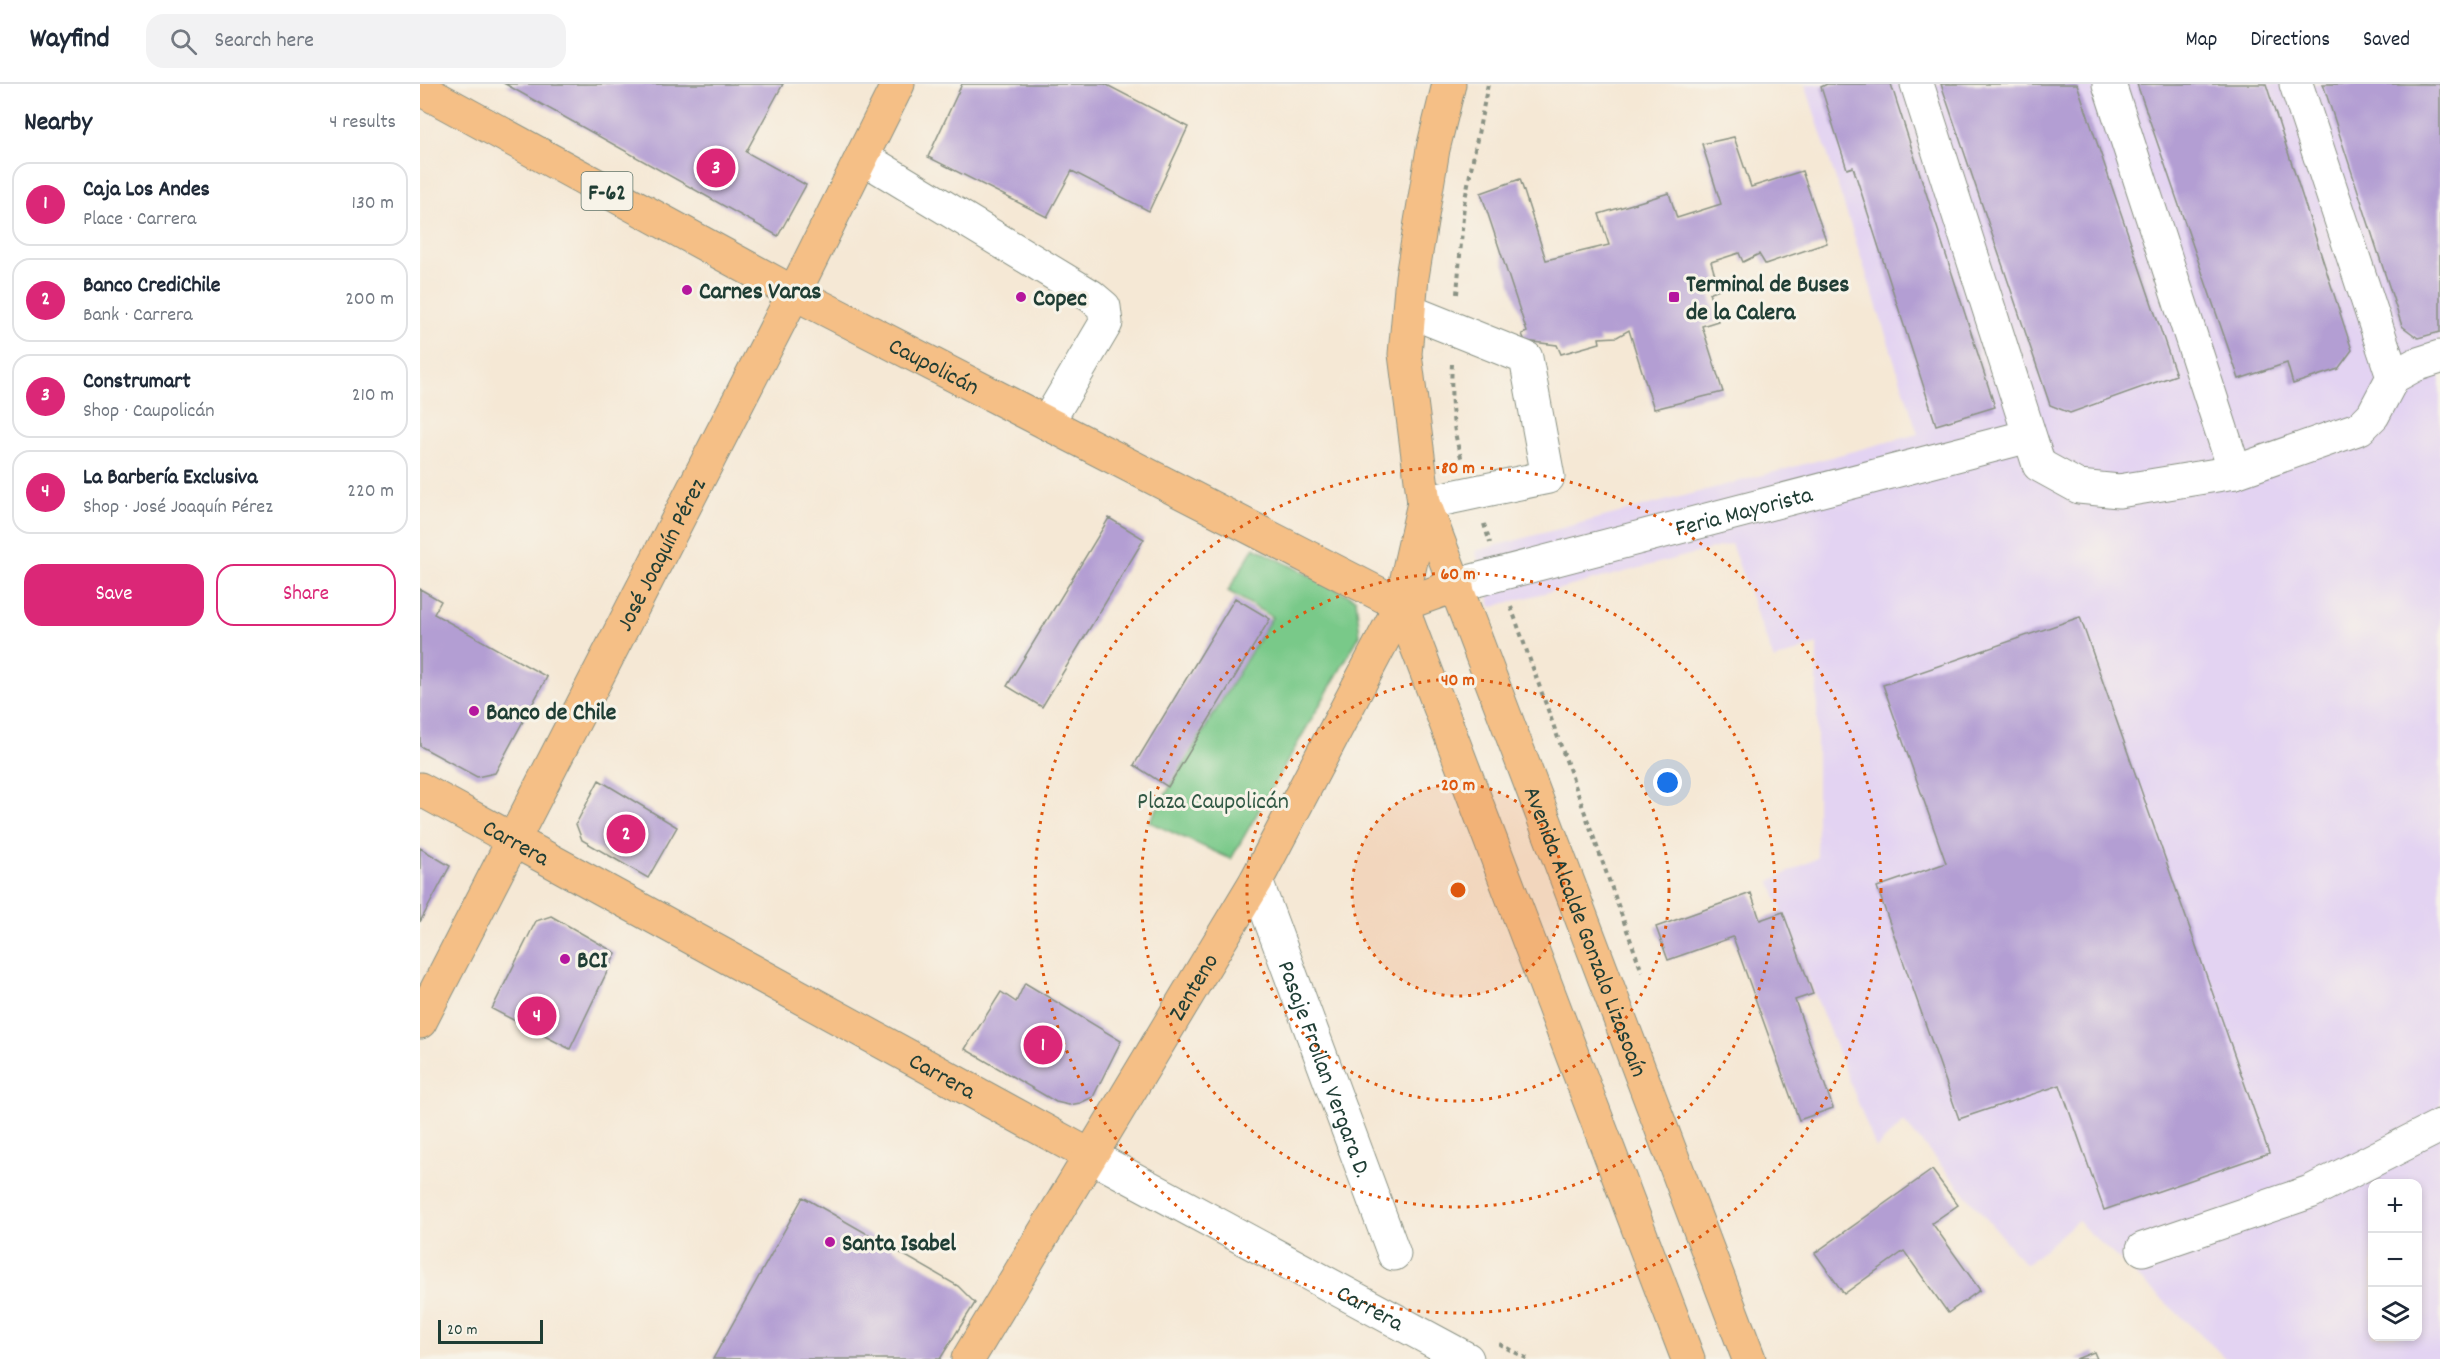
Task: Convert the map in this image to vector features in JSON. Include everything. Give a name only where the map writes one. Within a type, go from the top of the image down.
[{"type":"main road","name":"José Joaquín Pérez","points":[[420,1023],[794,293],[898,84]]},
{"type":"main road","name":"Avenida Alcalde Gonzalo Lizasoaín","points":[[1449,84],[1433,148],[1412,278],[1405,354],[1424,503],[1749,1359]]},
{"type":"main road","name":"Caupolicán","points":[[420,90],[794,293],[1401,605]]},
{"type":"main road","name":"Avenida Alcalde Gonzalo Lizasoaín","points":[[1401,605],[1424,503]]},
{"type":"main road","points":[[1457,585],[1401,605],[1688,1359]]},
{"type":"main road","name":"Zenteno","points":[[968,1359],[1256,881],[1401,605]]},
{"type":"main road","name":"Carrera","points":[[420,789],[1089,1155]]},
{"type":"street","points":[[1917,84],[2039,465],[2079,487],[2119,491],[2235,472],[2360,428],[2373,415],[2393,377],[2415,365],[2440,357]]},
{"type":"street","points":[[2109,84],[2235,472]]},
{"type":"street","points":[[2296,84],[2393,377]]},
{"type":"street","points":[[862,157],[1091,296],[1104,307],[1106,323],[1047,423]]},
{"type":"street","points":[[1409,310],[1526,358],[1548,477],[1424,503]]},
{"type":"street","name":"Feria Mayorista","points":[[1457,585],[2029,436]]},
{"type":"street","name":"Pasaje Froilan Vergara D.","points":[[1256,881],[1394,1254]]},
{"type":"street","points":[[2144,1249],[2310,1192],[2440,1126]]},
{"type":"street","name":"Carrera","points":[[1089,1155],[1467,1359]]},
{"type":"path","points":[[1488,84],[1464,204],[1450,392],[1458,448],[1535,676],[1645,979]]},
{"type":"shaded area","points":[[1805,84],[2440,84],[2440,1359],[2227,1359],[2077,1221],[2026,1265],[1904,1122],[1876,1148],[1770,881],[1817,858],[1817,644],[1774,660],[1731,544],[1491,607],[1475,551],[1918,434]]},
{"type":"green space","name":"Plaza Caupolicán","points":[[1254,547],[1356,599],[1360,635],[1231,859],[1149,822],[1272,617],[1228,591]]},
{"type":"building","points":[[505,84],[783,84],[746,152],[806,185],[778,236]]},
{"type":"building","points":[[962,84],[1105,84],[1188,127],[1149,211],[1072,171],[1047,217],[928,157]]},
{"type":"building","points":[[1827,84],[1891,84],[1995,407],[1936,425],[1853,167],[1847,169],[1821,87]]},
{"type":"building","points":[[1941,84],[2077,84],[2176,375],[2070,413],[2050,405]]},
{"type":"building","points":[[2137,84],[2266,84],[2352,350],[2338,369],[2293,384],[2287,363],[2239,379]]},
{"type":"building","points":[[2323,84],[2440,84],[2440,332],[2418,338],[2402,326]]},
{"type":"building","points":[[1734,137],[1751,187],[1802,171],[1827,243],[1765,264],[1759,254],[1743,262],[1739,253],[1711,262],[1719,289],[1709,293],[1718,321],[1702,326],[1723,392],[1654,409],[1629,330],[1617,337],[1599,338],[1600,343],[1561,354],[1557,345],[1525,341],[1522,334],[1527,332],[1481,193],[1520,179],[1546,260],[1609,245],[1599,214],[1669,193],[1677,218],[1721,204],[1702,144]]},
{"type":"building","points":[[1109,518],[1144,539],[1042,707],[1007,686]]},
{"type":"building","name":"Banco de Chile","points":[[420,589],[441,601],[434,614],[547,677],[495,773],[477,777],[420,746]]},
{"type":"building","points":[[1235,598],[1270,619],[1168,787],[1134,765]]},
{"type":"building","points":[[2080,617],[2269,1153],[2104,1210],[2060,1085],[1959,1119],[1877,887],[1946,863],[1883,685]]},
{"type":"building","points":[[599,780],[677,827],[648,878],[582,840],[576,824]]},
{"type":"building","points":[[420,848],[450,866],[420,922]]},
{"type":"building","points":[[1751,893],[1760,920],[1783,912],[1813,994],[1795,1000],[1833,1108],[1799,1120],[1733,937],[1668,960],[1656,927]]},
{"type":"building","points":[[551,916],[616,953],[570,1049],[492,1009],[536,921]]},
{"type":"building","points":[[1025,983],[1121,1041],[1093,1097],[1069,1105],[1056,1102],[965,1049],[1001,992],[1016,1002]]},
{"type":"building","points":[[1932,1170],[1958,1205],[1932,1223],[1980,1290],[1948,1313],[1904,1251],[1844,1294],[1815,1253]]},
{"type":"building","name":"Santa Isabel","points":[[803,1197],[958,1286],[975,1303],[940,1359],[713,1359]]},
{"type":"building","points":[[2094,1352],[2097,1359],[2076,1359]]},
{"type":"place","name":"Construmart","points":[[716,168]]},
{"type":"place","name":"Carnes Varas","points":[[687,290]]},
{"type":"place","name":"Copec","points":[[1021,297]]},
{"type":"place","name":"Terminal de Buses de la Calera","points":[[1674,297]]},
{"type":"place","name":"Banco de Chile","points":[[474,711]]},
{"type":"place","name":"Banco CrediChile","points":[[626,834]]},
{"type":"place","name":"BCI","points":[[565,959]]},
{"type":"place","name":"La Barbería Exclusiva","points":[[537,1016]]},
{"type":"place","name":"Caja Los Andes","points":[[1043,1045]]},
{"type":"place","name":"Santa Isabel","points":[[830,1242]]}]
